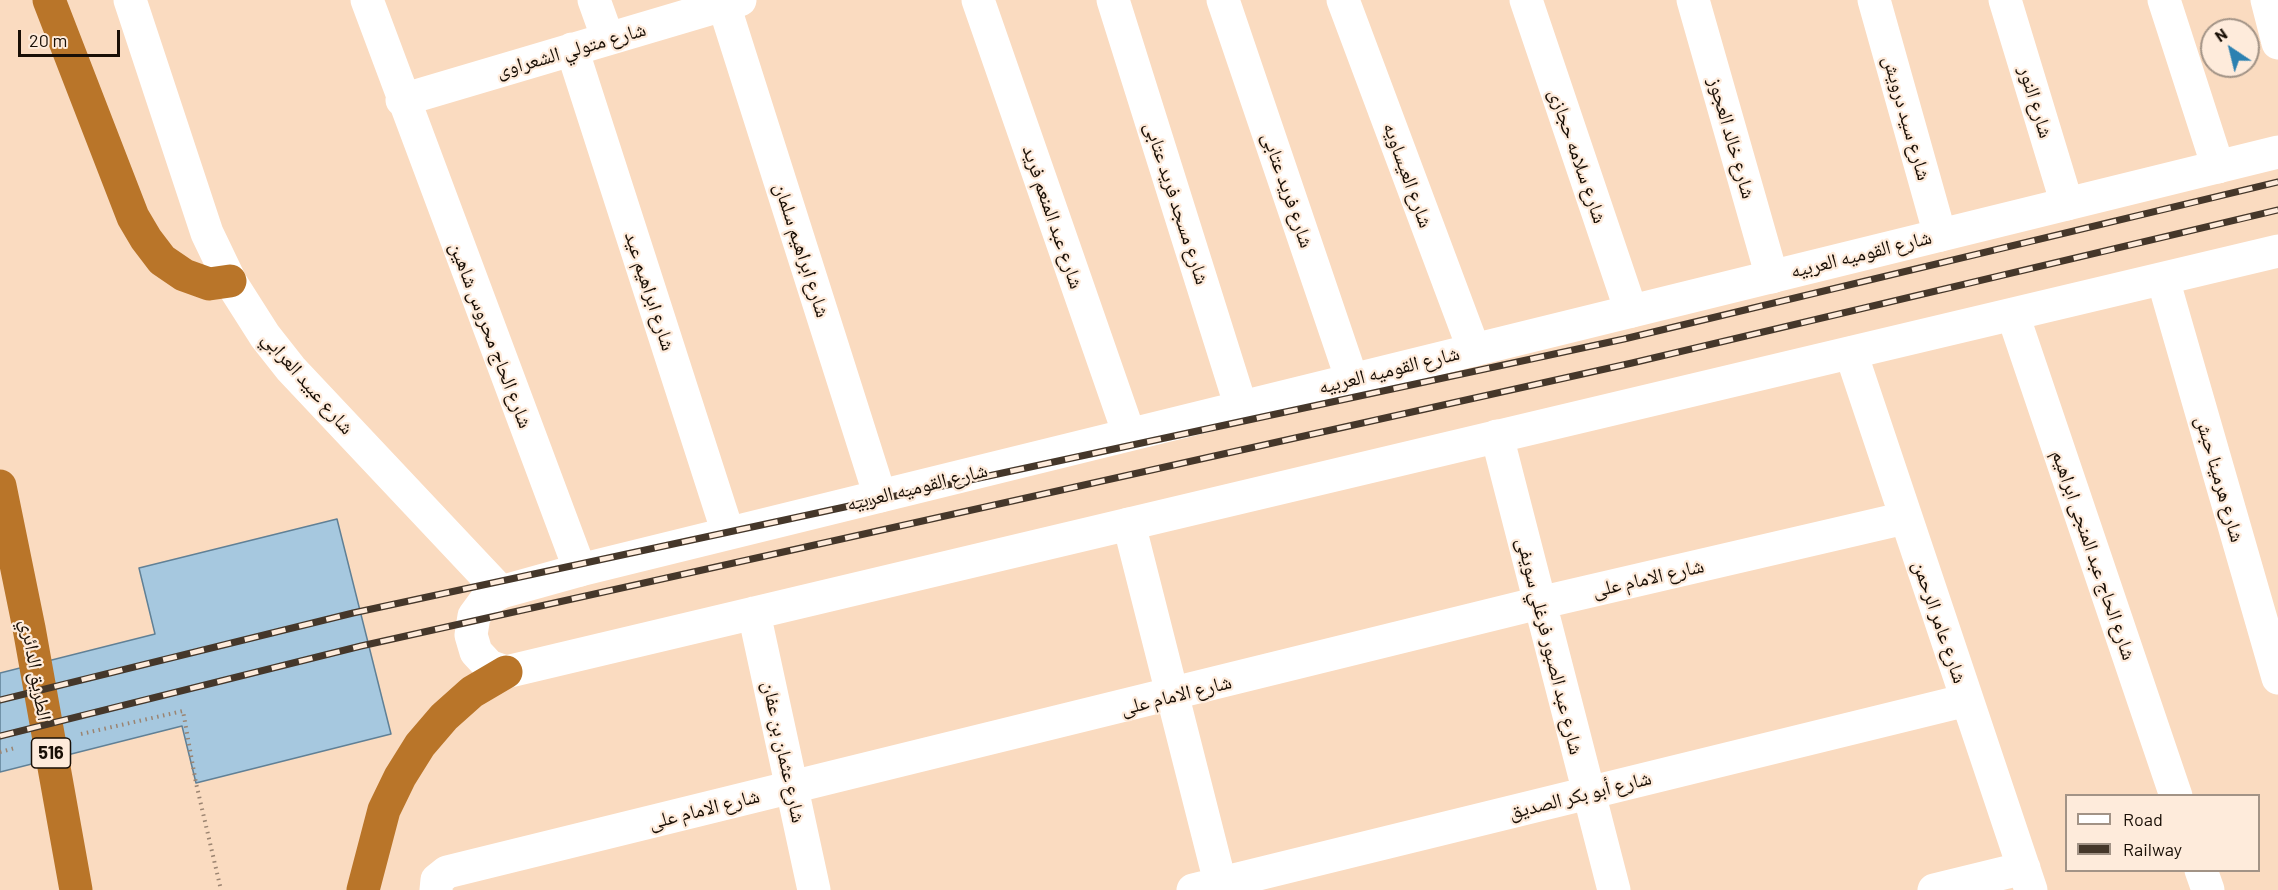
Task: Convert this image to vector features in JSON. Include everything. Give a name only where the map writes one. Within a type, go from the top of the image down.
[{"type":"highway","points":[[49,0],[133,217],[146,239],[162,260],[184,275],[209,284],[230,281]]},
{"type":"highway","name":"الطريق الدائري","points":[[0,486],[29,628],[75,885]]},
{"type":"highway","points":[[363,890],[384,810],[400,777],[420,745],[444,717],[472,692],[506,672]]},
{"type":"street","name":"شارع عبيد العرابي","points":[[130,0],[207,233],[230,281],[265,336],[291,369],[501,592]]},
{"type":"street","name":"شارع الحاج محروس شاهين","points":[[368,0],[402,100],[580,570]]},
{"type":"street","points":[[594,0],[608,39]]},
{"type":"street","name":"شارع عبد المنعم فريد","points":[[978,0],[1129,434]]},
{"type":"street","name":"شارع مسجد فريد عتابى","points":[[1113,0],[1241,407]]},
{"type":"street","name":"شارع فريد عتابى","points":[[1222,0],[1353,380]]},
{"type":"street","name":"شارع العيساويه","points":[[1343,0],[1474,350]]},
{"type":"street","name":"شارع سلامه حجازى","points":[[1526,0],[1631,311]]},
{"type":"street","name":"شارع خالد العجوز","points":[[1693,0],[1772,276]]},
{"type":"street","name":"شارع سيد درويش","points":[[1874,0],[1940,235]]},
{"type":"street","name":"شارع النور","points":[[2005,0],[2067,204]]},
{"type":"street","points":[[2164,0],[2218,167]]},
{"type":"street","points":[[2267,0],[2278,43]]},
{"type":"street","name":"شارع متولي الشعراوى","points":[[402,100],[732,2]]},
{"type":"street","name":"شارع ابراهيم سلمان","points":[[732,2],[880,496]]},
{"type":"street","name":"شارع ابراهيم عيد","points":[[572,50],[728,533]]},
{"type":"street","name":"شارع القوميه العربيه","points":[[501,592],[728,533],[2278,152]]},
{"type":"street","points":[[501,592],[484,601],[474,616],[471,635],[476,652],[489,666],[506,672],[2278,252]]},
{"type":"street","name":"شارع هرمينا حبش","points":[[2163,279],[2278,678]]},
{"type":"street","name":"شارع الحاج عبد المنجى ابراهيم","points":[[2013,315],[2176,794]]},
{"type":"street","name":"شارع عامر الرحمن","points":[[1851,353],[2027,879]]},
{"type":"street","name":"شارع عبد الصبور فرغلي سويفى","points":[[1497,436],[1614,890]]},
{"type":"street","name":"شارع الامام على","points":[[441,881],[791,787],[1173,696],[1539,603],[1905,518]]},
{"type":"street","points":[[1129,524],[1173,696],[1212,888]]},
{"type":"street","name":"شارع عثمان بن عفان","points":[[754,613],[814,890]]},
{"type":"street","name":"شارع أبو بكر الصديق","points":[[1212,888],[1967,700]]},
{"type":"street","points":[[2202,872],[2208,890]]},
{"type":"street","points":[[1934,890],[2027,879]]},
{"type":"path","points":[[80,734],[183,711],[196,783],[220,890]]},
{"type":"path","points":[[0,752],[23,747]]},
{"type":"building","points":[[337,519],[391,734],[196,783],[182,726],[0,772],[0,673],[155,634],[139,568]]},
{"type":"railway","points":[[0,700],[353,613],[1624,339],[2278,182]]},
{"type":"railway","points":[[0,736],[361,646],[1632,363],[2278,210]]}]
